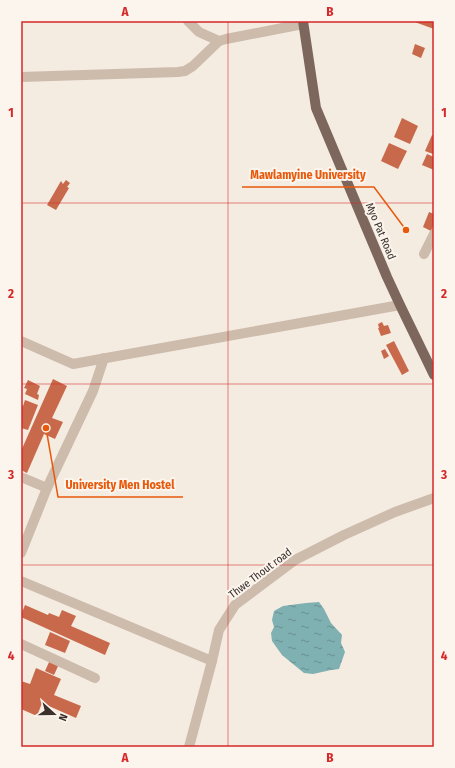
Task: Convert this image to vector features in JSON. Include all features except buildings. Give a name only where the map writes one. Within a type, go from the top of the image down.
[{"type":"main road","name":"Myo Pat Road","points":[[303,23],[316,108],[400,305],[434,375]]},
{"type":"street","points":[[188,21],[199,32],[219,41]]},
{"type":"street","points":[[21,77],[185,71],[193,66],[219,41],[303,23]]},
{"type":"street","points":[[424,254],[434,234]]},
{"type":"street","points":[[21,341],[73,364],[400,305]]},
{"type":"street","points":[[21,553],[47,488],[93,391],[104,358]]},
{"type":"street","points":[[21,477],[47,488]]},
{"type":"street","name":"Thwe Thout road","points":[[189,747],[219,630],[235,605],[295,560],[344,535],[395,512],[434,498]]},
{"type":"street","points":[[21,581],[212,661]]},
{"type":"street","points":[[21,644],[95,678]]},
{"type":"water","points":[[319,602],[331,623],[342,635],[341,643],[345,652],[339,669],[313,674],[304,673],[282,655],[272,641],[271,633],[274,627],[272,620],[274,611],[283,606]]},
{"type":"place","name":"Mawlamyine University","points":[[406,230]]},
{"type":"place","name":"University Men Hostel","points":[[46,428]]}]
